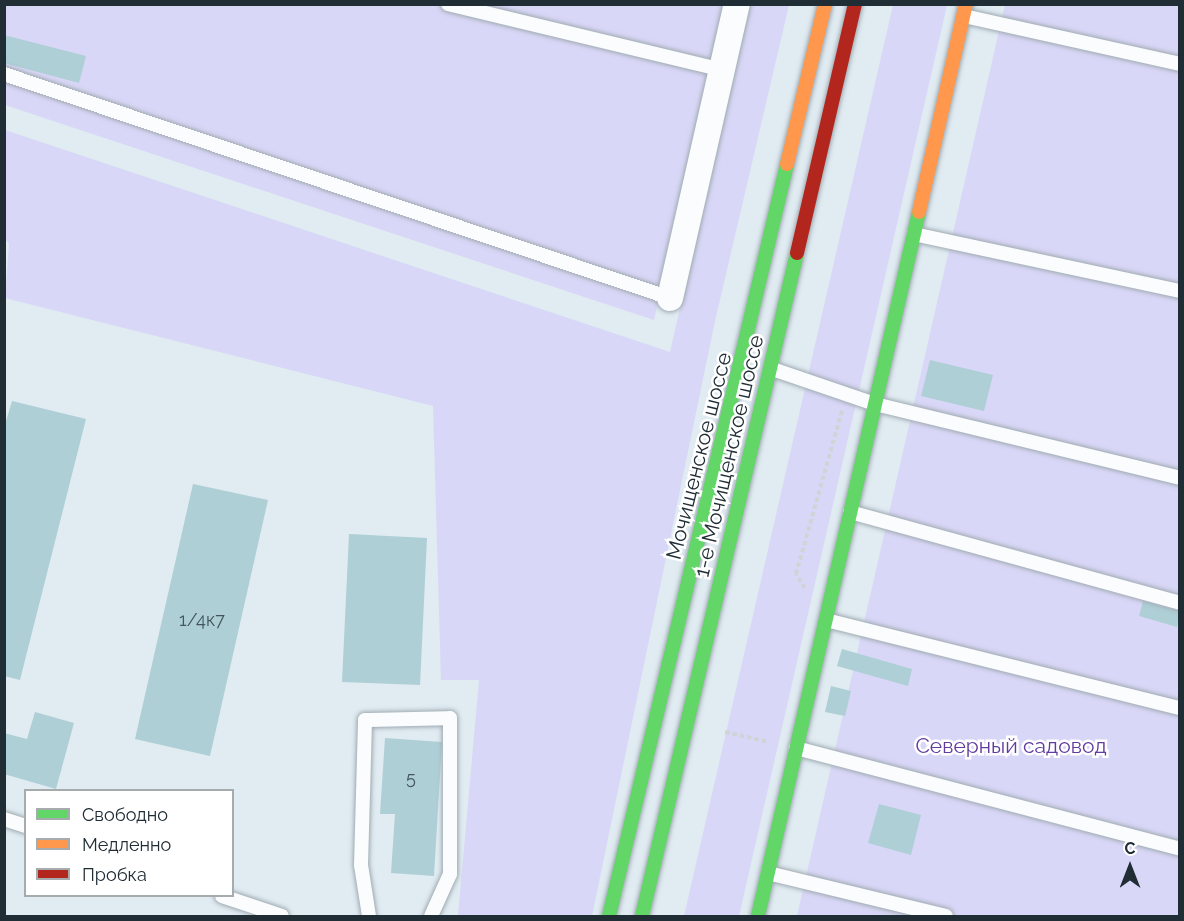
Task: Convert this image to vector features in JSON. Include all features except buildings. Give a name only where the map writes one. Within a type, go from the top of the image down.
[{"type":"main road","name":"Мочищенское шоссе","points":[[609,916],[825,4]]},
{"type":"main road","name":"1-е Мочищенское шоссе","points":[[642,916],[772,369],[855,4]]},
{"type":"main road","points":[[758,916],[965,10]]},
{"type":"street","points":[[669,298],[737,4]]},
{"type":"lane","points":[[448,4],[722,70]]},
{"type":"lane","points":[[965,10],[1179,64]]},
{"type":"lane","points":[[4,74],[669,298]]},
{"type":"lane","points":[[914,234],[1179,291]]},
{"type":"lane","points":[[772,369],[875,404],[1179,478]]},
{"type":"lane","points":[[850,512],[1179,603]]},
{"type":"lane","points":[[826,621],[1179,708]]},
{"type":"lane","points":[[369,916],[361,865],[365,720],[450,718],[450,874],[431,916]]},
{"type":"lane","points":[[796,748],[1179,849]]},
{"type":"lane","points":[[4,819],[24,825]]},
{"type":"lane","points":[[768,873],[946,916]]},
{"type":"lane","points":[[225,897],[282,916]]},
{"type":"path","points":[[826,621],[796,574],[846,394]]},
{"type":"path","points":[[724,732],[796,748]]},
{"type":"green space","points":[[5,5],[727,5],[654,320],[5,105]]},
{"type":"green space","points":[[749,5],[789,5],[715,321],[592,916],[458,916],[479,680],[441,680],[433,406],[5,298],[9,244],[5,239],[5,130],[670,352]]},
{"type":"green space","points":[[893,5],[947,5],[739,916],[684,916]]},
{"type":"green space","name":"Северный садовод","points":[[1005,5],[1179,5],[1179,916],[797,916]]},
{"type":"traffic: fast","points":[[609,916],[787,164]]},
{"type":"traffic: fast","points":[[758,916],[919,212]]},
{"type":"traffic: fast","points":[[642,916],[797,253]]},
{"type":"traffic: slow","points":[[787,164],[825,4]]},
{"type":"traffic: slow","points":[[919,212],[966,4]]},
{"type":"traffic: jam","points":[[797,253],[855,4]]}]
